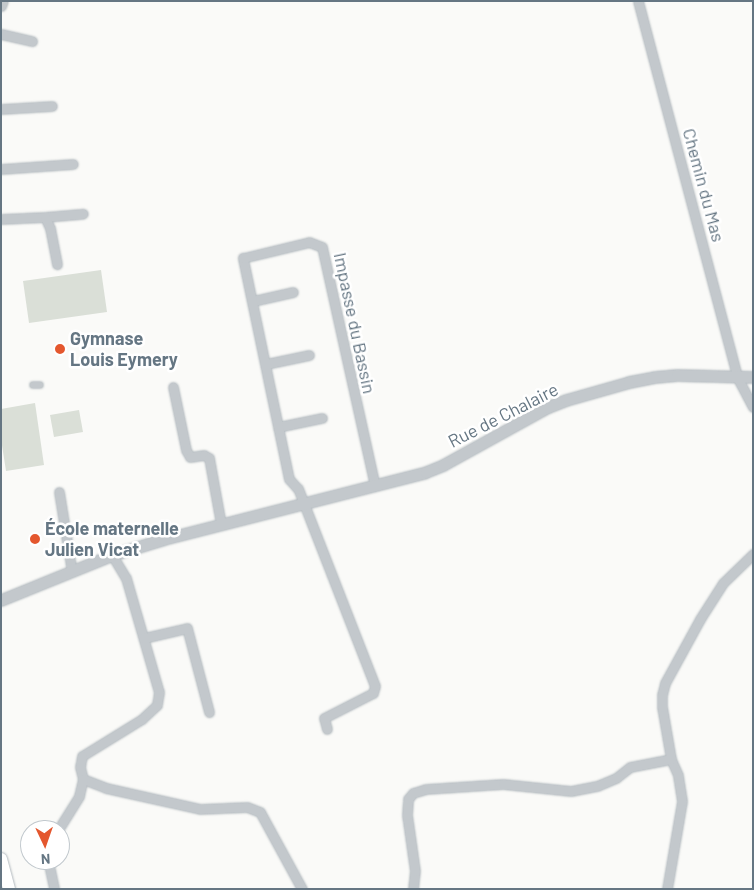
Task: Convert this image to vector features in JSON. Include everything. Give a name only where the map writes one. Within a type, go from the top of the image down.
[{"type":"main road","points":[[1,859],[9,889]]},
{"type":"street","points":[[1,6],[3,1]]},
{"type":"street","name":"Chemin du Mas","points":[[638,1],[737,377],[753,407]]},
{"type":"street","points":[[1,34],[32,41]]},
{"type":"street","points":[[1,109],[52,106]]},
{"type":"street","points":[[1,169],[73,164]]},
{"type":"street","points":[[1,219],[83,214]]},
{"type":"street","points":[[45,217],[50,228],[57,264]]},
{"type":"street","name":"Impasse du Bassin","points":[[253,301],[243,258],[309,242],[322,246],[375,486]]},
{"type":"street","points":[[293,292],[253,301],[278,427],[289,479],[298,489],[375,686],[373,693],[324,718],[327,729]]},
{"type":"street","points":[[266,364],[309,355]]},
{"type":"street","name":"Rue de Chalaire","points":[[1,600],[112,555],[302,503],[406,479],[443,466],[548,407],[629,382],[677,375],[753,378]]},
{"type":"street","points":[[33,385],[40,385]]},
{"type":"street","points":[[173,387],[186,450],[190,456],[204,455],[209,458],[221,524]]},
{"type":"street","points":[[278,427],[322,418]]},
{"type":"street","points":[[59,492],[72,572]]},
{"type":"street","points":[[667,889],[682,801],[678,775],[671,759],[662,707],[665,683],[722,583],[753,554]]},
{"type":"street","points":[[64,820],[79,796],[83,779],[80,767],[82,756],[142,719],[158,705],[159,692],[126,578],[112,555]]},
{"type":"street","points":[[144,638],[187,628],[209,712]]},
{"type":"street","points":[[414,889],[415,871],[407,815],[408,799],[413,793],[426,789],[503,784],[571,791],[597,786],[616,778],[630,767],[671,759]]},
{"type":"street","points":[[83,779],[106,788],[200,809],[247,807],[260,812],[302,889]]},
{"type":"street","points":[[50,870],[54,889]]},
{"type":"shaded area","points":[[101,270],[107,312],[29,323],[23,281]]},
{"type":"shaded area","points":[[35,403],[44,465],[6,471],[1,439],[1,409]]},
{"type":"shaded area","points":[[79,410],[83,432],[54,437],[50,415]]},
{"type":"place","name":"Gymnase Louis Eymery","points":[[60,349]]},
{"type":"place","name":"École maternelle Julien Vicat","points":[[35,539]]}]
